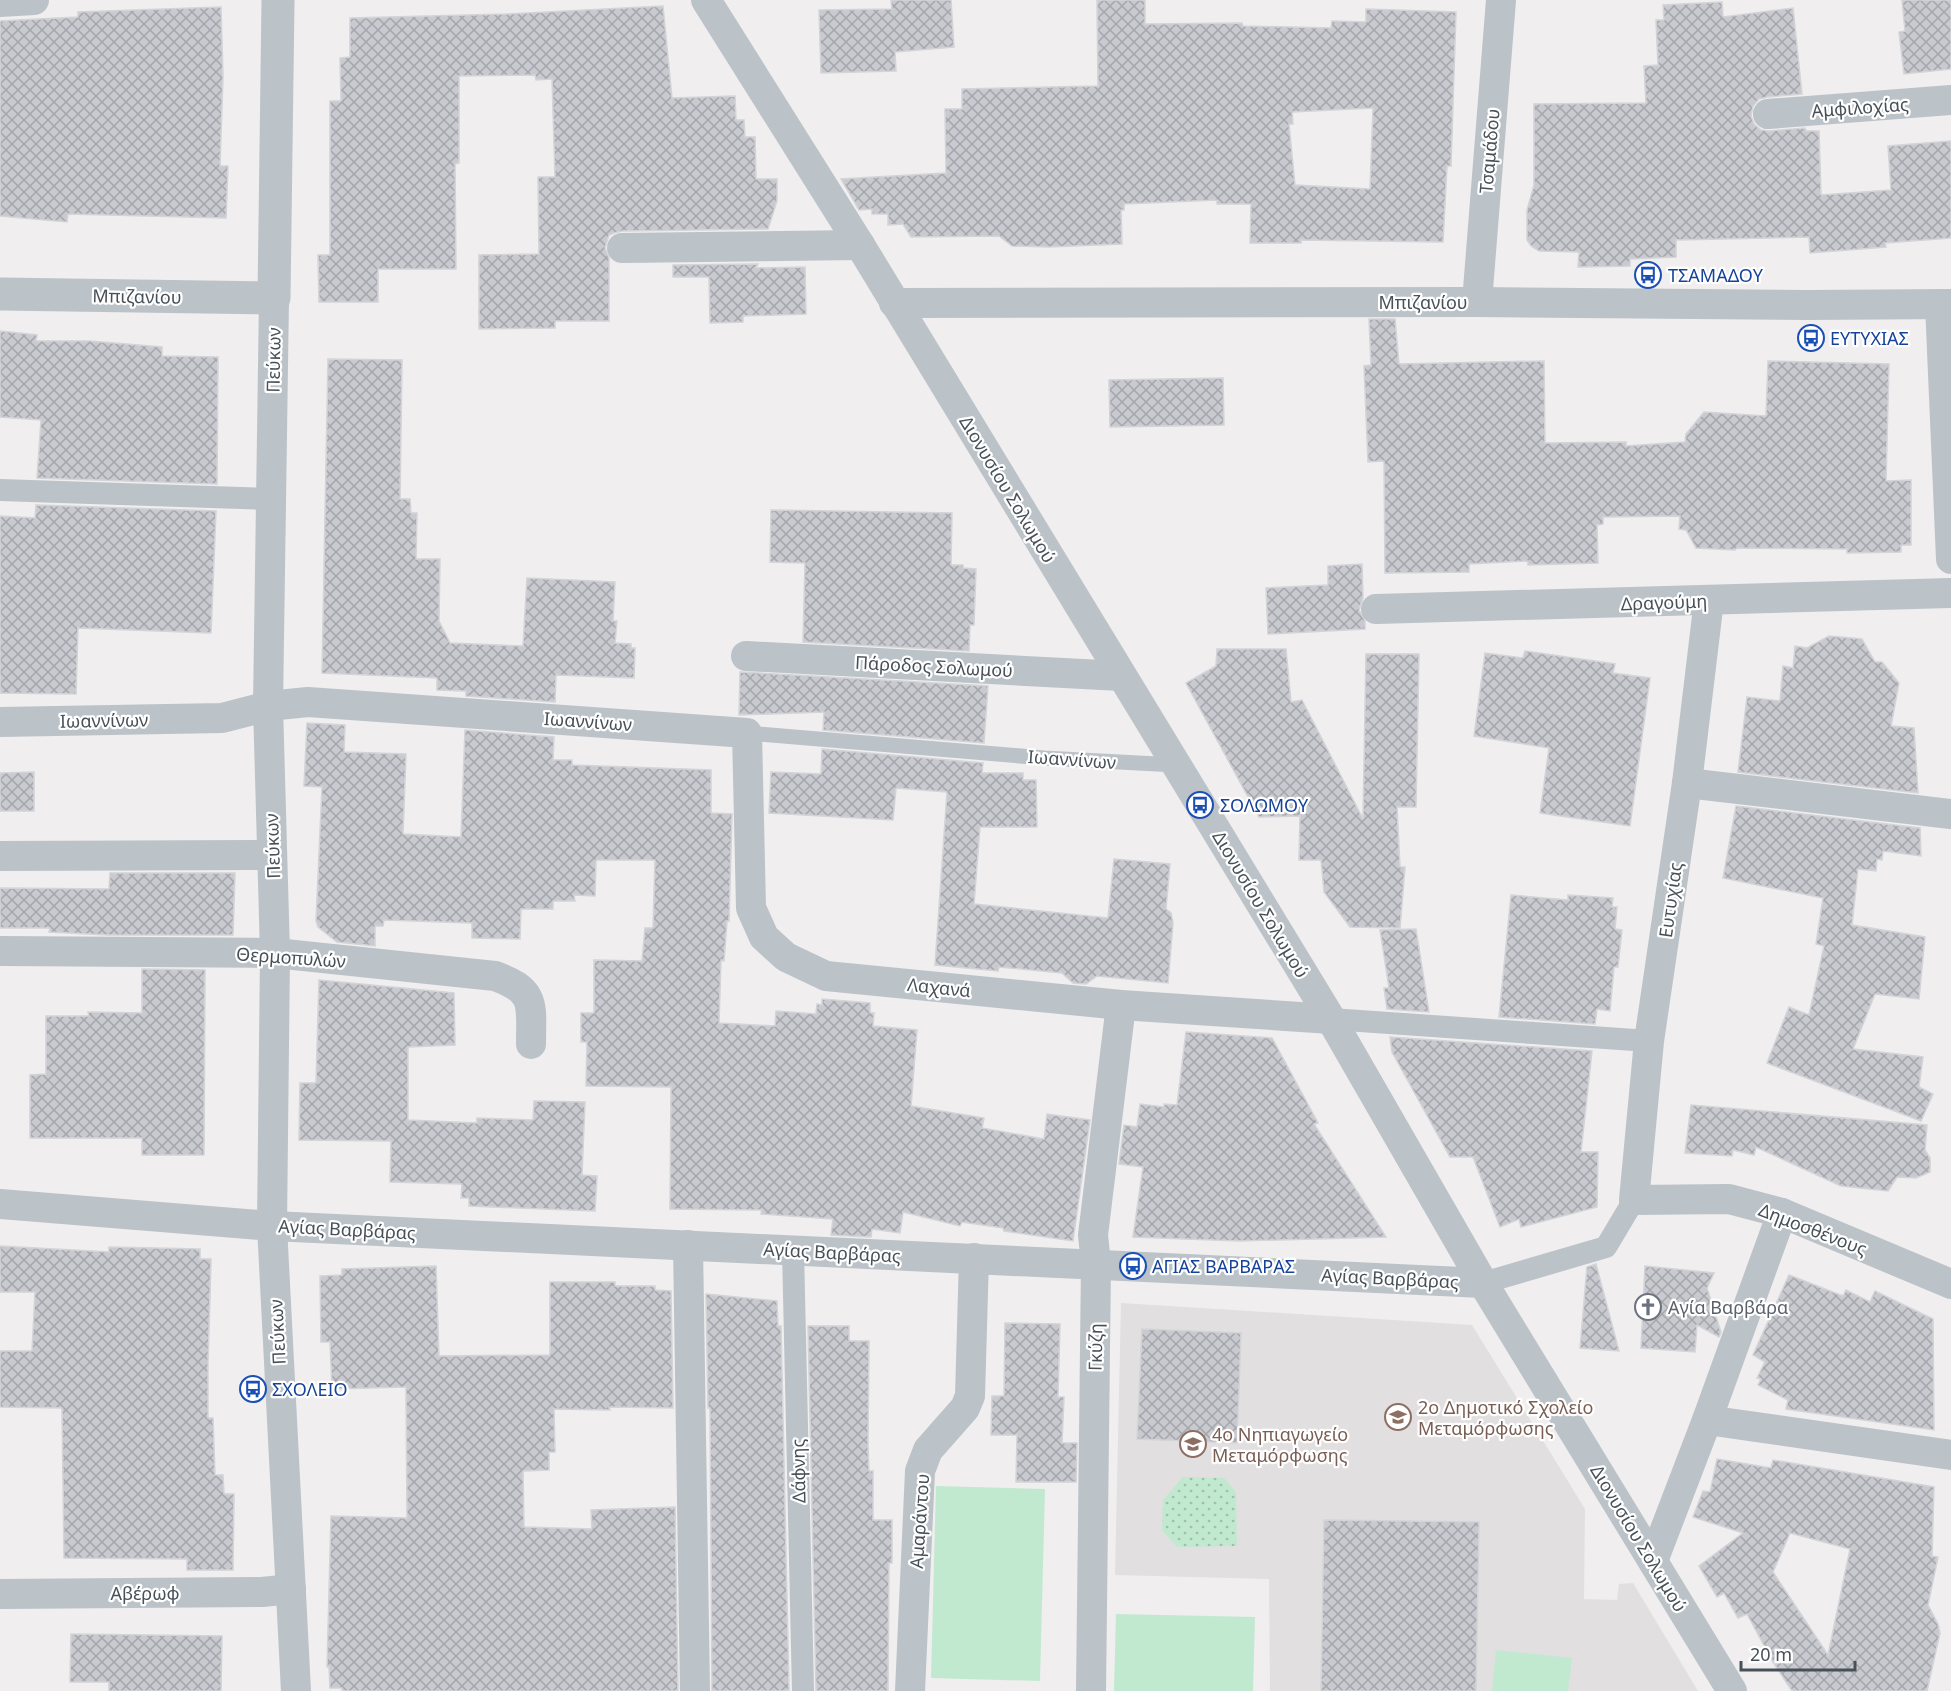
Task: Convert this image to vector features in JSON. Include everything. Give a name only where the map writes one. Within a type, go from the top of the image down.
[{"type":"street","points":[[0,2],[34,0]]},
{"type":"street","name":"Πεύκων","points":[[278,0],[268,706],[275,953],[272,1226],[296,1691]]},
{"type":"street","name":"Διονυσίου Σολωμού","points":[[706,0],[860,245],[1331,1019],[1483,1283],[1732,1691]]},
{"type":"street","name":"Τσαμάδου","points":[[1477,302],[1501,0]]},
{"type":"street","name":"Αμφιλοχίας","points":[[1768,114],[1951,100]]},
{"type":"street","points":[[622,248],[860,245]]},
{"type":"street","name":"Μπιζανίου","points":[[0,294],[274,298]]},
{"type":"street","name":"Μπιζανίου","points":[[894,303],[1945,304]]},
{"type":"street","points":[[1945,304],[1951,559]]},
{"type":"street","points":[[0,490],[271,499]]},
{"type":"street","name":"Δραγούμη","points":[[1376,609],[1951,593]]},
{"type":"street","name":"Ευτυχίας","points":[[1634,1200],[1649,1041],[1687,783],[1709,600]]},
{"type":"street","name":"Πάροδος Σολωμού","points":[[746,656],[1121,676]]},
{"type":"street","name":"Ιωαννίνων","points":[[0,722],[222,718],[268,706],[308,702],[747,733]]},
{"type":"street","name":"Λαχανά","points":[[747,733],[751,908],[764,936],[786,957],[826,976],[1121,1005],[1331,1019]]},
{"type":"street","points":[[1687,783],[1951,814]]},
{"type":"street","points":[[0,856],[272,855]]},
{"type":"street","name":"Θερμοπυλών","points":[[0,951],[275,953],[495,976],[513,982],[528,997],[531,1005],[531,1044]]},
{"type":"street","name":"Γκύζη","points":[[1091,1691],[1096,1264],[1093,1235],[1121,1005]]},
{"type":"street","points":[[1331,1019],[1649,1041]]},
{"type":"street","name":"Δημοσθένους","points":[[1634,1200],[1729,1199],[1782,1214],[1951,1284]]},
{"type":"street","name":"Αγίας Βαρβάρας","points":[[0,1204],[272,1226],[1483,1283],[1606,1247],[1634,1200]]},
{"type":"street","points":[[1653,1561],[1782,1214]]},
{"type":"street","points":[[688,1245],[695,1691]]},
{"type":"street","name":"Δάφνης","points":[[794,1250],[803,1691]]},
{"type":"street","name":"Αμαράντου","points":[[910,1691],[920,1471],[928,1450],[965,1408],[970,1396],[974,1258]]},
{"type":"street","points":[[1707,1420],[1951,1455]]},
{"type":"street","name":"Αβέρωφ","points":[[0,1594],[261,1592],[291,1589]]},
{"type":"lane","name":"Ιωαννίνων","points":[[747,733],[1044,758],[1176,765]]},
{"type":"shaded area","name":"2ο Δημοτικό Σχολείο Μεταμόρφωσης","points":[[1121,1303],[1472,1325],[1585,1509],[1584,1599],[1617,1600],[1619,1584],[1633,1583],[1698,1691],[1270,1691],[1269,1579],[1115,1575]]},
{"type":"green space","points":[[1183,1477],[1224,1478],[1236,1492],[1237,1546],[1177,1547],[1162,1530],[1163,1500]]},
{"type":"green space","points":[[936,1486],[1045,1489],[1040,1681],[931,1678]]},
{"type":"green space","points":[[1116,1614],[1255,1617],[1253,1691],[1114,1691]]},
{"type":"green space","points":[[1496,1650],[1572,1658],[1568,1691],[1492,1691]]},
{"type":"building","points":[[891,0],[951,0],[954,47],[895,52],[896,71],[821,73],[819,10],[892,9]]},
{"type":"building","points":[[1097,0],[1145,0],[1145,24],[1242,23],[1243,26],[1331,28],[1332,21],[1366,22],[1366,9],[1456,12],[1451,166],[1447,166],[1443,242],[1301,240],[1301,243],[1250,243],[1251,204],[1217,204],[1217,200],[1124,204],[1124,210],[1121,210],[1122,244],[1012,246],[999,236],[911,237],[903,224],[888,225],[888,214],[872,214],[872,209],[859,210],[841,179],[946,173],[945,109],[962,109],[962,89],[1098,86]],"holes":[[[1373,108],[1370,189],[1295,185],[1289,124],[1293,124],[1292,112]]]},
{"type":"building","points":[[1902,0],[1951,0],[1951,69],[1904,74],[1899,32],[1905,31]]},
{"type":"building","points":[[1722,2],[1723,17],[1793,8],[1802,94],[1759,99],[1753,106],[1751,116],[1754,124],[1761,130],[1805,128],[1806,131],[1819,131],[1821,195],[1891,190],[1888,146],[1951,141],[1951,238],[1885,243],[1886,247],[1810,253],[1809,237],[1676,240],[1676,257],[1630,259],[1630,266],[1578,267],[1579,252],[1539,251],[1531,246],[1527,240],[1527,210],[1534,185],[1534,104],[1646,103],[1644,66],[1658,65],[1656,20],[1664,20],[1663,5]]},
{"type":"building","points":[[663,6],[672,98],[735,96],[736,120],[744,120],[745,137],[755,137],[756,179],[777,179],[777,201],[768,229],[614,233],[609,235],[605,248],[609,258],[609,321],[555,321],[555,328],[479,329],[479,255],[539,254],[538,177],[555,177],[552,79],[536,80],[535,75],[459,76],[459,163],[455,164],[456,269],[378,269],[378,302],[319,302],[318,255],[330,255],[330,101],[341,101],[340,58],[350,57],[350,18],[507,14]]},
{"type":"building","points":[[221,7],[223,76],[220,166],[228,166],[226,218],[68,214],[67,222],[0,216],[0,21],[78,17],[78,12]]},
{"type":"building","points":[[758,264],[756,268],[805,267],[806,314],[743,316],[743,322],[710,323],[709,277],[673,277],[673,265]]},
{"type":"building","points":[[1369,319],[1395,319],[1399,364],[1544,361],[1545,443],[1626,442],[1626,446],[1685,442],[1686,434],[1704,412],[1766,416],[1768,361],[1889,364],[1886,481],[1911,480],[1911,545],[1901,545],[1901,552],[1847,553],[1847,549],[1696,548],[1686,530],[1679,529],[1680,516],[1603,517],[1603,524],[1597,525],[1598,563],[1528,565],[1528,561],[1469,564],[1469,572],[1385,573],[1384,461],[1368,462],[1364,366],[1371,365]]},
{"type":"building","points":[[0,331],[37,335],[36,341],[90,341],[162,347],[162,356],[218,357],[217,484],[37,478],[41,420],[0,417]]},
{"type":"building","points":[[328,359],[402,360],[400,499],[410,499],[411,513],[417,513],[416,559],[440,559],[439,621],[450,643],[523,646],[527,578],[615,582],[613,621],[617,621],[615,643],[631,644],[631,648],[635,648],[634,678],[556,675],[555,702],[466,696],[466,691],[437,690],[437,678],[322,673]]},
{"type":"building","points":[[1223,378],[1224,425],[1110,427],[1109,380]]},
{"type":"building","points":[[36,505],[216,511],[211,633],[78,628],[76,694],[0,693],[0,516],[35,518]]},
{"type":"building","points":[[771,510],[952,513],[951,565],[963,565],[963,568],[976,569],[974,625],[970,625],[969,651],[803,642],[805,563],[770,562]]},
{"type":"building","points":[[1362,564],[1363,598],[1359,610],[1365,621],[1365,629],[1268,634],[1266,588],[1328,585],[1328,566]]},
{"type":"building","points":[[1829,636],[1862,639],[1875,662],[1882,662],[1899,683],[1891,726],[1914,728],[1918,793],[1738,772],[1747,697],[1780,701],[1783,666],[1793,668],[1795,646],[1807,648]]},
{"type":"building","points":[[1217,649],[1286,649],[1291,702],[1302,700],[1363,819],[1366,654],[1419,654],[1416,807],[1397,807],[1400,867],[1405,867],[1400,928],[1350,927],[1324,892],[1321,860],[1299,860],[1300,816],[1259,817],[1186,683],[1216,666]]},
{"type":"building","points":[[1525,651],[1615,664],[1613,673],[1650,678],[1630,826],[1540,813],[1549,748],[1474,736],[1485,653],[1523,658]]},
{"type":"building","points":[[740,672],[988,686],[984,743],[823,730],[824,712],[739,715]]},
{"type":"building","points":[[307,723],[345,725],[344,752],[406,754],[403,834],[461,837],[465,730],[554,737],[553,760],[572,760],[572,765],[711,770],[711,813],[732,814],[729,921],[727,921],[724,961],[721,960],[719,1023],[775,1026],[776,1011],[816,1014],[817,1004],[822,1005],[822,999],[870,1003],[870,1013],[874,1013],[873,1026],[917,1030],[911,1106],[984,1118],[982,1128],[1044,1139],[1047,1114],[1090,1120],[1073,1241],[962,1222],[960,1226],[903,1212],[900,1233],[872,1229],[871,1237],[831,1235],[833,1219],[761,1214],[762,1210],[670,1209],[671,1087],[586,1086],[587,1042],[581,1042],[581,1013],[594,1013],[594,960],[642,961],[645,928],[653,928],[655,860],[596,860],[595,896],[574,895],[575,901],[553,901],[553,909],[521,909],[520,939],[472,938],[472,923],[384,920],[383,926],[375,926],[375,946],[337,942],[318,927],[316,921],[322,787],[304,786]]},
{"type":"building","points":[[822,749],[983,763],[982,773],[1023,773],[1023,780],[1036,780],[1037,827],[980,827],[974,904],[1108,918],[1114,859],[1170,864],[1166,909],[1171,913],[1173,923],[1168,983],[1097,976],[1086,984],[1073,983],[1062,973],[999,967],[998,971],[935,965],[947,792],[896,788],[893,820],[769,813],[771,772],[821,774]]},
{"type":"building","points":[[34,772],[34,811],[0,811],[0,773]]},
{"type":"building","points":[[1736,806],[1920,828],[1921,856],[1883,851],[1882,860],[1877,859],[1876,871],[1858,869],[1852,925],[1925,937],[1919,999],[1875,994],[1853,1049],[1923,1057],[1919,1087],[1933,1094],[1921,1121],[1767,1063],[1789,1007],[1809,1015],[1824,946],[1816,944],[1823,898],[1723,878]]},
{"type":"building","points":[[110,873],[235,873],[233,935],[108,935],[49,932],[50,928],[0,928],[0,888],[109,889]]},
{"type":"building","points":[[1511,895],[1568,900],[1568,895],[1613,898],[1612,907],[1617,907],[1615,929],[1622,930],[1618,967],[1614,967],[1610,1011],[1597,1009],[1595,1024],[1499,1017]]},
{"type":"building","points":[[1416,929],[1429,1012],[1387,1009],[1384,988],[1389,988],[1380,930]]},
{"type":"building","points":[[142,969],[205,970],[204,1155],[142,1155],[142,1138],[30,1138],[30,1075],[46,1074],[46,1016],[89,1016],[88,1012],[142,1013]]},
{"type":"building","points":[[319,980],[454,993],[455,1045],[408,1047],[408,1120],[477,1123],[477,1118],[533,1120],[534,1101],[585,1102],[582,1175],[597,1176],[595,1211],[469,1206],[469,1198],[461,1198],[462,1184],[390,1182],[391,1141],[299,1140],[300,1083],[316,1083]]},
{"type":"building","points":[[1186,1032],[1272,1038],[1318,1123],[1314,1124],[1386,1237],[1239,1241],[1133,1237],[1143,1167],[1119,1164],[1124,1125],[1137,1127],[1140,1104],[1164,1107],[1164,1104],[1177,1105]]},
{"type":"building","points":[[1390,1037],[1592,1051],[1581,1152],[1598,1152],[1597,1207],[1521,1227],[1519,1219],[1500,1227],[1473,1157],[1450,1157],[1392,1052]]},
{"type":"building","points":[[1691,1105],[1927,1125],[1925,1150],[1930,1158],[1930,1172],[1916,1178],[1897,1177],[1888,1191],[1841,1186],[1756,1147],[1754,1155],[1733,1150],[1732,1156],[1685,1153]]},
{"type":"building","points":[[0,1246],[109,1252],[109,1247],[200,1249],[200,1259],[211,1259],[208,1418],[213,1418],[215,1475],[223,1475],[224,1494],[234,1494],[233,1570],[187,1570],[187,1559],[64,1558],[62,1408],[0,1407],[0,1351],[32,1351],[35,1292],[0,1292]]},
{"type":"building","points":[[1596,1264],[1619,1351],[1580,1348],[1587,1267]]},
{"type":"building","points":[[436,1266],[439,1356],[550,1355],[550,1282],[615,1282],[615,1286],[655,1286],[655,1290],[671,1291],[673,1408],[554,1409],[555,1452],[549,1452],[549,1470],[523,1471],[524,1527],[592,1529],[591,1510],[675,1507],[678,1691],[342,1691],[342,1688],[330,1688],[329,1667],[327,1667],[331,1516],[407,1518],[406,1387],[332,1389],[330,1342],[321,1342],[320,1276],[342,1275],[342,1269]]},
{"type":"building","points":[[1645,1266],[1714,1273],[1707,1288],[1721,1332],[1719,1337],[1697,1325],[1695,1352],[1641,1348]]},
{"type":"building","points":[[1789,1275],[1843,1296],[1846,1290],[1870,1302],[1875,1291],[1933,1319],[1934,1430],[1786,1409],[1788,1400],[1758,1385],[1761,1379],[1757,1378],[1765,1362],[1753,1355]]},
{"type":"building","points":[[706,1294],[777,1301],[778,1326],[781,1326],[789,1691],[712,1691],[710,1408],[708,1408]]},
{"type":"building","points":[[1005,1323],[1060,1324],[1058,1397],[1064,1397],[1062,1443],[1077,1443],[1076,1482],[1016,1482],[1017,1435],[991,1435],[992,1396],[1004,1396]]},
{"type":"building","points":[[808,1326],[849,1326],[849,1341],[869,1341],[868,1446],[869,1471],[873,1471],[873,1520],[892,1520],[892,1563],[889,1563],[888,1691],[816,1691]]},
{"type":"building","points":[[1142,1329],[1241,1333],[1237,1443],[1137,1439]]},
{"type":"building","points":[[1717,1459],[1771,1468],[1773,1460],[1934,1487],[1932,1556],[1938,1557],[1928,1605],[1940,1633],[1927,1691],[1792,1691],[1747,1614],[1738,1618],[1724,1593],[1717,1597],[1699,1566],[1743,1533],[1693,1517],[1703,1491],[1710,1492]],"holes":[[[1790,1533],[1850,1549],[1828,1655],[1773,1572]]]},
{"type":"building","points":[[1324,1520],[1479,1522],[1476,1691],[1321,1691]]},
{"type":"building","points":[[71,1634],[222,1636],[221,1691],[109,1691],[109,1682],[70,1682]]},
{"type":"place","name":"ΤΣΑΜΑΔΟΥ","points":[[1648,275]]},
{"type":"place","name":"ΕΥΤΥΧΙΑΣ","points":[[1811,338]]},
{"type":"place","name":"ΣΟΛΩΜΟΥ","points":[[1200,805]]},
{"type":"place","name":"ΑΓΙΑΣ ΒΑΡΒΑΡΑΣ","points":[[1133,1266]]},
{"type":"place","name":"Αγία Βαρβάρα","points":[[1648,1307]]},
{"type":"place","name":"ΣΧΟΛΕΙΟ","points":[[253,1389]]},
{"type":"place","name":"2ο Δημοτικό Σχολείο Μεταμόρφωσης","points":[[1398,1417]]},
{"type":"place","name":"4ο Νηπιαγωγείο Μεταμόρφωσης","points":[[1193,1444]]}]
